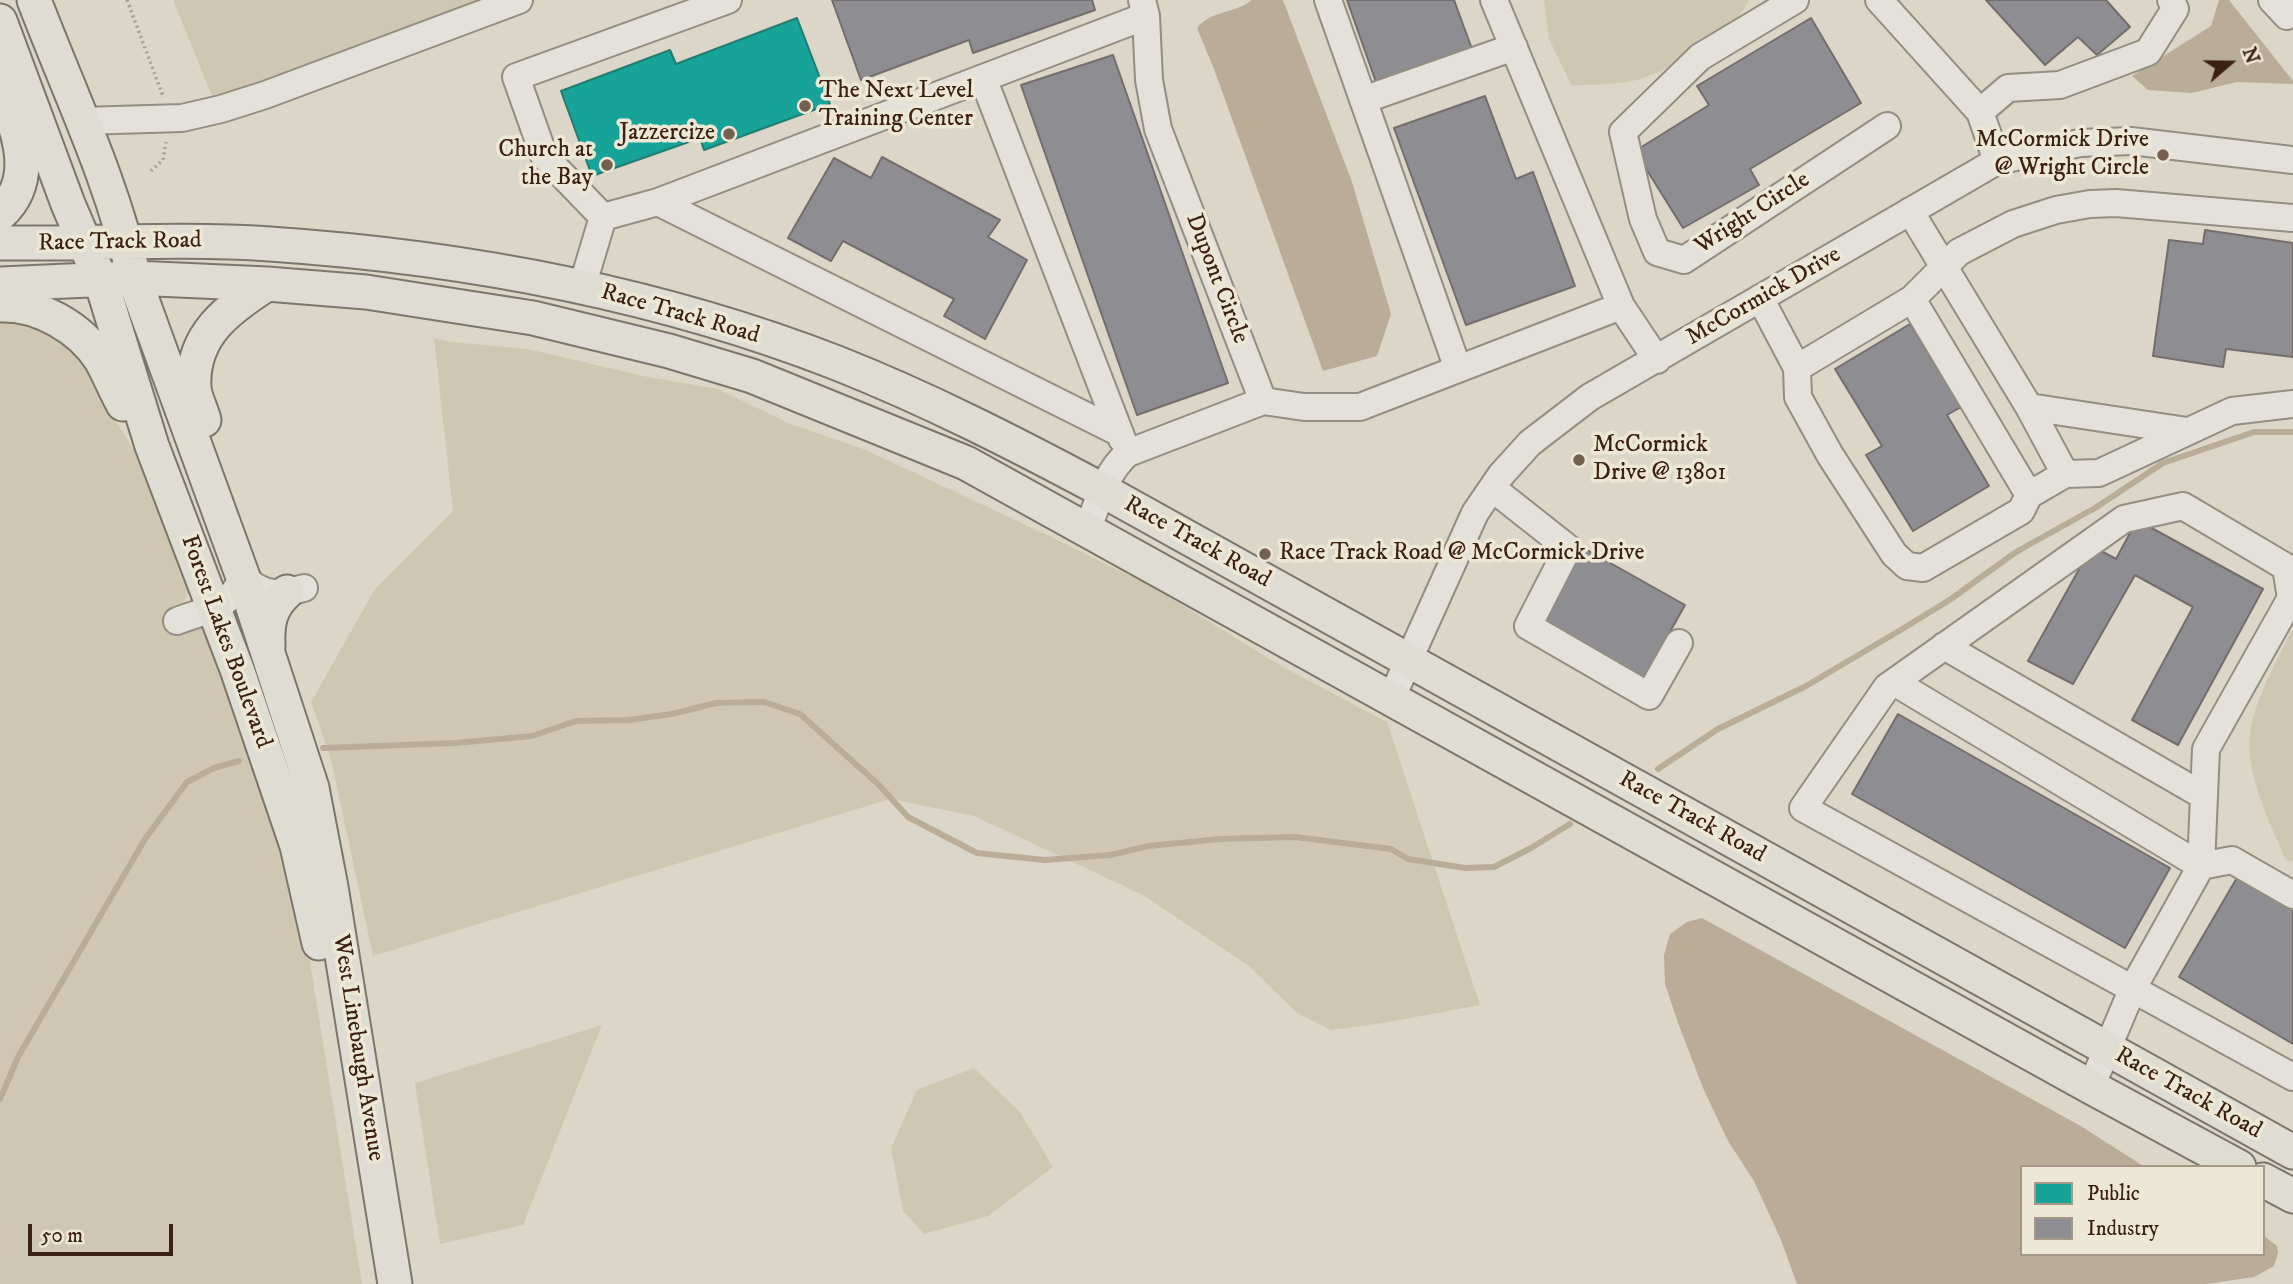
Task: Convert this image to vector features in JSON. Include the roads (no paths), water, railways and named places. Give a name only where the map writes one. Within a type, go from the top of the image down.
[{"type":"main road","name":"Forest Lakes Boulevard","points":[[34,0],[106,182],[126,241],[134,278],[243,577],[312,788],[317,812]]},
{"type":"main road","name":"Forest Lakes Boulevard","points":[[0,21],[68,204],[101,281],[152,446],[199,572],[198,615],[238,672],[303,868],[319,941],[373,1284]]},
{"type":"main road","points":[[0,79],[21,142],[23,157],[19,186],[8,206],[0,214]]},
{"type":"main road","name":"Race Track Road","points":[[0,243],[126,241],[269,244],[392,254],[582,288],[655,305],[837,363],[956,415],[1102,490],[2293,1152]]},
{"type":"main road","name":"Race Track Road","points":[[0,284],[134,278],[366,292],[478,308],[593,332],[752,376],[966,463],[1088,528],[2235,1165]]},
{"type":"main road","points":[[243,577],[236,520],[194,391],[194,379],[205,340],[215,324],[225,313],[267,284]]},
{"type":"main road","points":[[0,304],[21,306],[51,316],[91,346],[134,425],[152,446]]},
{"type":"main road","points":[[268,652],[267,628],[275,602],[295,590]]},
{"type":"main road","points":[[198,615],[232,626],[239,632],[288,765],[317,812]]},
{"type":"main road","name":"West Linebaugh Avenue","points":[[317,812],[334,900],[395,1284]]},
{"type":"main road","name":"Race Track Road","points":[[2265,1181],[2293,1196]]},
{"type":"street","points":[[82,121],[182,118],[265,94],[519,0]]},
{"type":"street","points":[[582,288],[603,217],[544,156],[516,77],[728,0]]},
{"type":"street","points":[[1328,0],[1458,369]]},
{"type":"street","points":[[1494,0],[1621,306],[1657,360]]},
{"type":"street","name":"Wright Circle","points":[[1795,0],[1700,57],[1623,132],[1643,219],[1657,252],[1684,260],[1887,126]]},
{"type":"street","points":[[1879,0],[1980,112],[1997,161]]},
{"type":"street","points":[[1980,112],[2008,88],[2060,85],[2148,52],[2175,9],[2171,0]]},
{"type":"street","points":[[2272,0],[2287,16],[2293,11]]},
{"type":"street","name":"Dupont Circle","points":[[603,217],[659,202],[983,78],[1144,8],[1149,80],[1158,129],[1263,401]]},
{"type":"street","points":[[1363,100],[1514,47]]},
{"type":"street","points":[[983,78],[1124,443],[1088,528]]},
{"type":"street","name":"McCormick Drive","points":[[1392,697],[1475,513],[1530,443],[1590,397],[1997,161],[2080,144],[2131,141],[2293,160]]},
{"type":"street","points":[[659,202],[1124,443],[1263,401],[1304,407],[1360,407],[1621,306]]},
{"type":"street","points":[[1797,368],[1912,299],[1959,251],[2013,224],[2056,210],[2090,204],[2116,204],[2293,219]]},
{"type":"street","points":[[1910,211],[2029,407],[2065,474]]},
{"type":"street","points":[[1760,298],[1797,368],[1798,397],[1894,554],[1907,566],[1923,568],[1950,553],[2021,511],[2029,495],[2065,474],[2099,473],[2232,411],[2293,404]]},
{"type":"street","points":[[1912,299],[2029,495]]},
{"type":"street","points":[[2029,407],[2187,431]]},
{"type":"street","points":[[1492,488],[1568,548],[1528,626],[1649,696],[1679,643]]},
{"type":"street","points":[[2091,1087],[2133,988],[2201,866],[2206,749],[2291,598],[2286,567],[2183,506],[2124,519],[1887,687],[1803,808],[2133,988],[2293,1077]]},
{"type":"street","points":[[198,615],[228,601],[236,593],[243,577],[253,586],[275,594],[295,590]]},
{"type":"street","points":[[1944,646],[2204,796]]},
{"type":"street","points":[[1895,682],[2201,866],[2232,860],[2293,895]]},
{"type":"waterway","points":[[1658,769],[1718,729],[1806,686],[1904,628],[1951,599],[2016,552],[2095,508],[2163,463],[2254,432],[2293,432]]},
{"type":"waterway","points":[[323,748],[456,743],[532,736],[576,721],[629,720],[672,714],[716,703],[764,702],[800,714],[879,785],[908,817],[977,853],[1045,860],[1110,855],[1149,846],[1220,839],[1295,837],[1391,849],[1408,859],[1465,868],[1494,867],[1570,824]]},
{"type":"waterway","points":[[0,1099],[18,1057],[145,839],[187,782],[214,768],[239,761]]},
{"type":"place","name":"The Next Level Training Center","points":[[805,106]]},
{"type":"place","name":"Jazzercize","points":[[729,134]]},
{"type":"place","name":"McCormick Drive @ Wright Circle","points":[[2163,155]]},
{"type":"place","name":"Church at the Bay","points":[[607,165]]},
{"type":"place","name":"McCormick Drive @ 13801","points":[[1579,460]]},
{"type":"place","name":"Race Track Road @ McCormick Drive","points":[[1265,554]]}]
